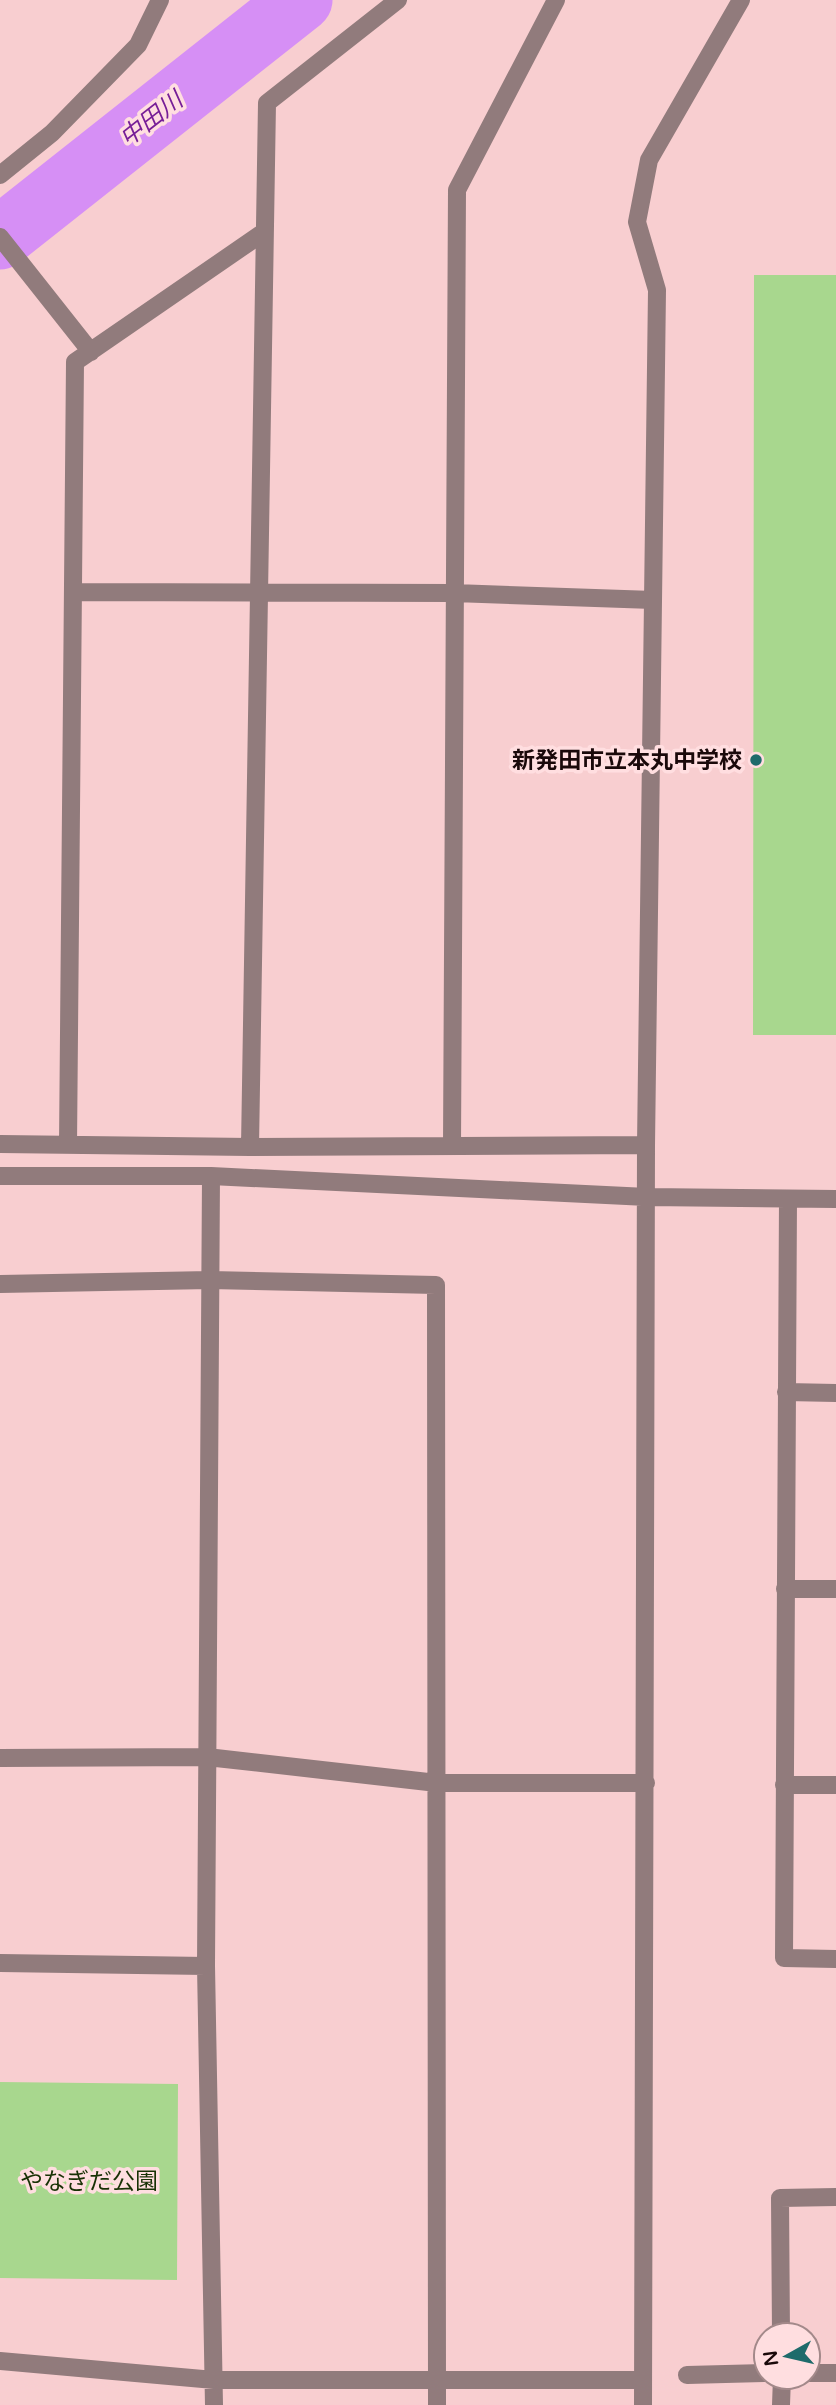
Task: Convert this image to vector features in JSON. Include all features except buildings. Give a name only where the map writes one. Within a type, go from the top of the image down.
[{"type":"street","points":[[0,175],[52,133],[138,45],[160,0]]},
{"type":"street","points":[[250,1147],[267,103],[398,0]]},
{"type":"street","points":[[452,1146],[457,190],[556,0]]},
{"type":"street","points":[[643,2405],[646,1145],[657,290],[637,222],[649,160],[741,0]]},
{"type":"street","points":[[68,1145],[75,362],[264,232]]},
{"type":"street","points":[[0,237],[91,352]]},
{"type":"street","points":[[73,592],[454,593],[653,600]]},
{"type":"street","points":[[0,1144],[250,1147],[646,1145]]},
{"type":"street","points":[[0,1175],[211,1176],[647,1197],[836,1199]]},
{"type":"street","points":[[211,1176],[206,1966],[214,2405]]},
{"type":"street","points":[[788,1199],[784,1958],[836,1959]]},
{"type":"street","points":[[0,1283],[210,1280],[436,1285],[437,2405]]},
{"type":"street","points":[[786,1392],[836,1393]]},
{"type":"street","points":[[785,1588],[836,1589]]},
{"type":"street","points":[[0,1758],[207,1758],[438,1783],[646,1783]]},
{"type":"street","points":[[784,1785],[836,1785]]},
{"type":"street","points":[[0,1963],[206,1966]]},
{"type":"street","points":[[781,2321],[779,2198],[836,2197]]},
{"type":"street","points":[[0,2361],[215,2380],[643,2380]]},
{"type":"street","points":[[687,2375],[752,2373]]},
{"type":"green space","points":[[754,275],[836,275],[836,1035],[753,1035]]},
{"type":"green space","name":"やなぎだ公園","points":[[0,2082],[178,2084],[177,2280],[0,2278]]},
{"type":"waterway","name":"中田川","points":[[0,238],[301,0]]},
{"type":"place","name":"新発田市立本丸中学校","points":[[756,760]]}]
